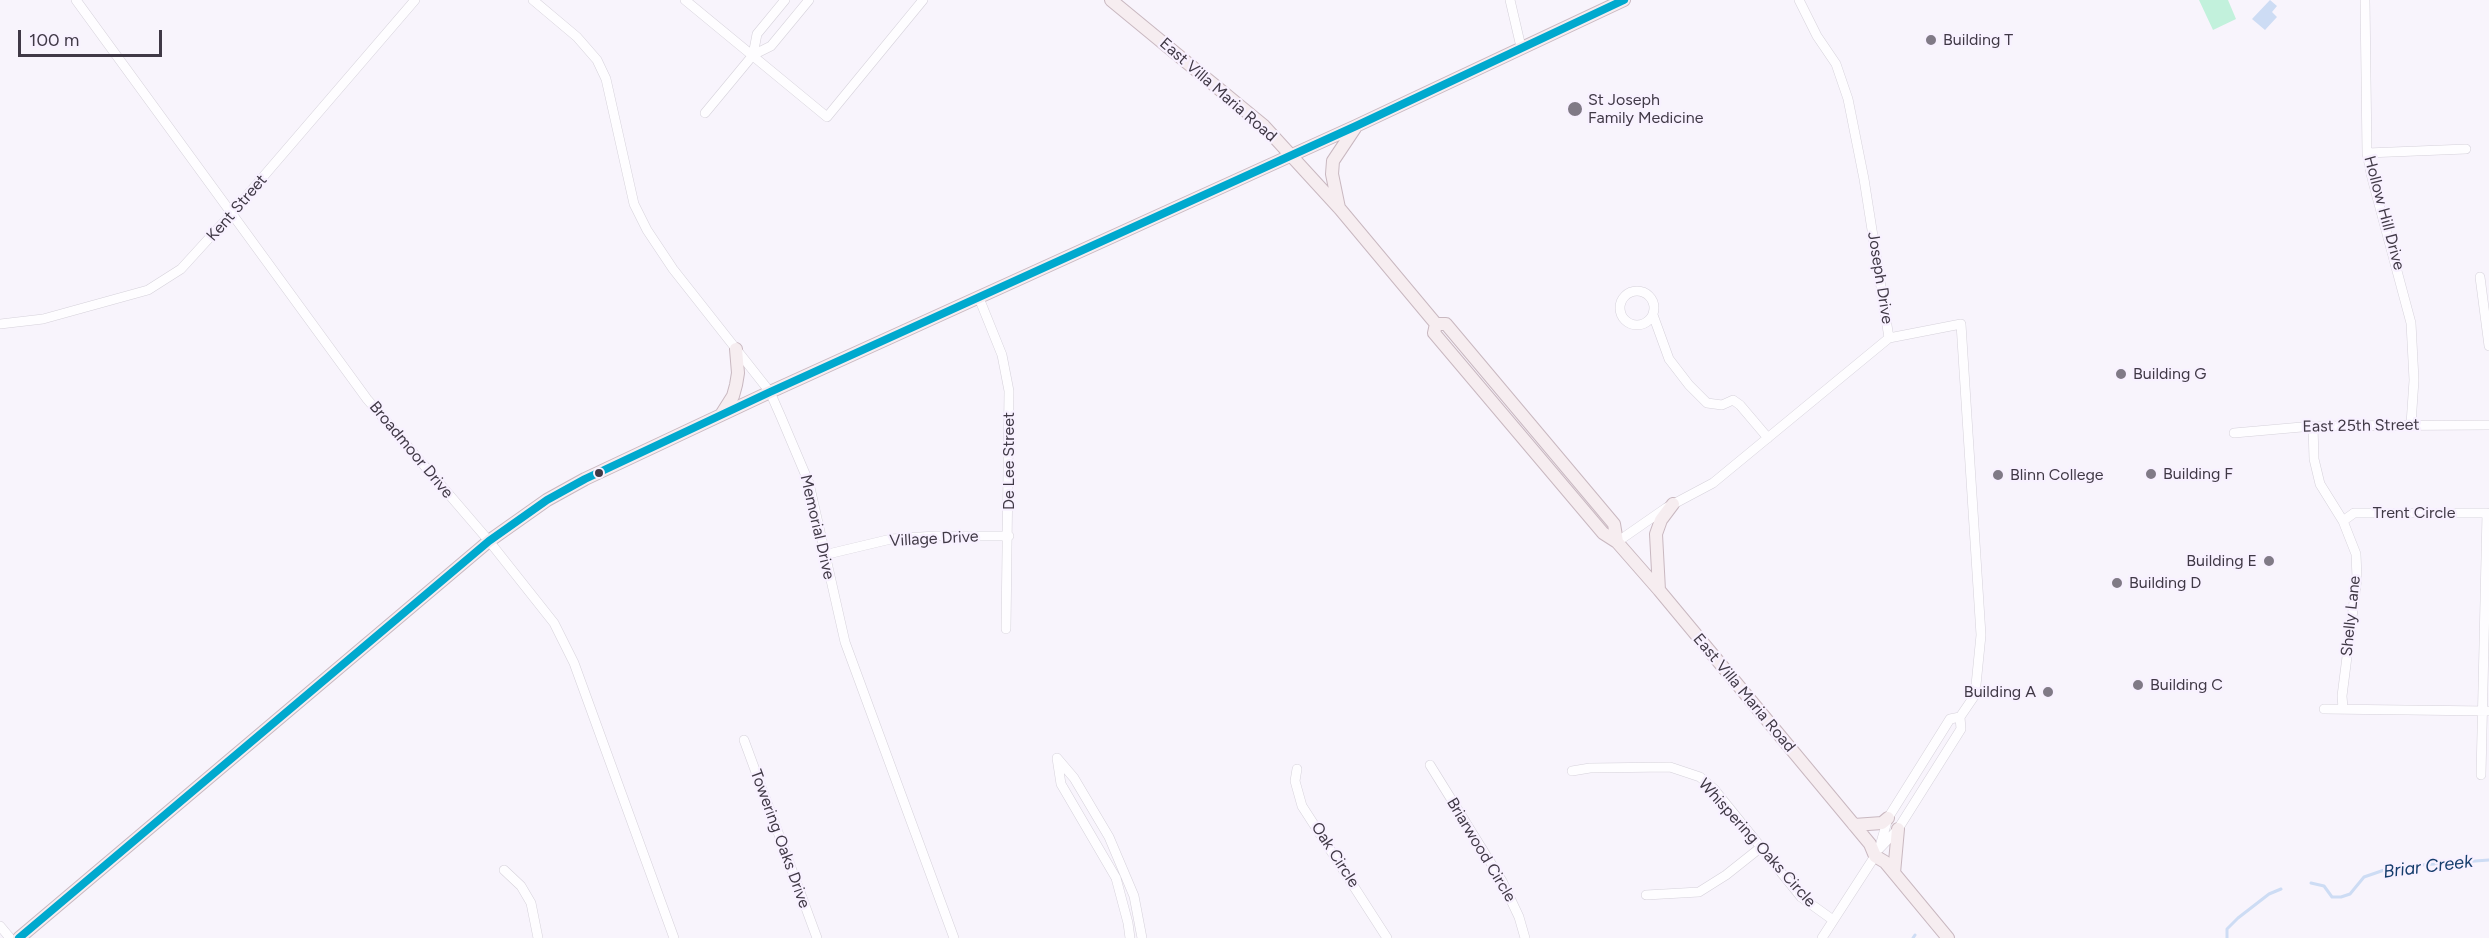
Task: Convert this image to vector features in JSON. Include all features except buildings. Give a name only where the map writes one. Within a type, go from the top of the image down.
[{"type":"main road","name":"East Villa Maria Road","points":[[1111,0],[1264,126],[1340,209],[1436,324],[1446,324],[1614,524],[1617,542],[1948,938]]},
{"type":"main road","points":[[20,938],[489,541],[524,514],[585,478],[1356,126],[1624,0]]},
{"type":"main road","points":[[1340,209],[1332,174],[1333,160],[1356,126]]},
{"type":"main road","points":[[721,415],[733,396],[736,385],[736,350]]},
{"type":"main road","points":[[1659,590],[1656,534],[1661,520],[1673,504]]},
{"type":"main road","points":[[1854,825],[1872,825],[1888,818]]},
{"type":"main road","points":[[1894,873],[1898,829]]},
{"type":"street","name":"Broadmoor Drive","points":[[76,0],[367,399],[549,615],[566,644],[674,938]]},
{"type":"street","name":"Kent Street","points":[[0,324],[43,319],[148,290],[181,269],[415,0]]},
{"type":"street","name":"Memorial Drive","points":[[533,0],[577,37],[597,60],[606,79],[634,204],[647,230],[673,269],[770,392],[809,483],[845,642],[954,938]]},
{"type":"street","points":[[685,0],[827,117],[923,0]]},
{"type":"street","points":[[753,55],[757,34],[785,0]]},
{"type":"street","points":[[705,113],[753,55],[771,46],[809,0]]},
{"type":"street","points":[[1510,0],[1521,47]]},
{"type":"street","name":"Joseph Drive","points":[[1617,542],[1673,504],[1713,483],[1889,338],[1864,179],[1848,99],[1836,64],[1799,0]]},
{"type":"street","name":"Hollow Hill Drive","points":[[2365,0],[2367,153],[2411,323],[2414,380],[2411,424]]},
{"type":"street","points":[[2367,153],[2466,149]]},
{"type":"street","points":[[2480,277],[2489,345]]},
{"type":"street","name":"De Lee Street","points":[[979,298],[1002,355],[1009,391],[1009,536],[1006,629]]},
{"type":"street","points":[[1653,315],[1669,359],[1689,385],[1707,403],[1722,405],[1733,400],[1768,438]]},
{"type":"street","points":[[1822,938],[1877,853],[1898,829],[1961,729],[1960,717],[1975,695],[1981,635],[1961,324],[1889,338]]},
{"type":"street","name":"East 25th Street","points":[[2234,434],[2313,426],[2489,425]]},
{"type":"street","name":"Shelly Lane","points":[[2313,426],[2314,459],[2320,484],[2343,521],[2356,554],[2357,578],[2342,696],[2343,708]]},
{"type":"street","name":"Trent Circle","points":[[2343,521],[2354,513],[2487,513],[2486,711]]},
{"type":"street","name":"Village Drive","points":[[825,555],[891,539],[935,536],[1009,536]]},
{"type":"street","points":[[2324,709],[2486,711],[2481,775]]},
{"type":"street","points":[[1877,853],[1888,818],[1950,718],[1960,717]]},
{"type":"street","name":"Towering Oaks Drive","points":[[744,740],[816,938]]},
{"type":"street","points":[[1130,938],[1123,902],[1108,861],[1061,784],[1057,758],[1074,778],[1118,856],[1134,896],[1142,938]]},
{"type":"street","name":"Briarwood Circle","points":[[1430,765],[1502,881],[1519,917],[1525,938]]},
{"type":"street","name":"Whispering Oaks Circle","points":[[1572,771],[1670,767],[1700,777],[1714,789],[1801,897],[1833,920]]},
{"type":"street","name":"Oak Circle","points":[[1297,769],[1295,781],[1302,806],[1387,938]]},
{"type":"street","points":[[1646,895],[1699,892],[1726,875],[1760,848]]},
{"type":"street","points":[[1108,861],[1118,856]]},
{"type":"street","points":[[504,870],[521,886],[531,903],[538,938]]},
{"type":"street","points":[[0,926],[10,938]]},
{"type":"green space","points":[[2199,0],[2228,0],[2236,19],[2213,30]]},
{"type":"water","points":[[2270,0],[2277,6],[2272,12],[2277,17],[2265,30],[2252,19]]},
{"type":"waterway","name":"Briar Creek","points":[[2311,883],[2324,886],[2332,897],[2341,897],[2350,894],[2364,877],[2393,867],[2489,860]]},
{"type":"waterway","name":"Briar Creek","points":[[2227,938],[2227,929],[2238,918],[2269,894],[2281,889]]},
{"type":"transit line","points":[[19,938],[489,541],[547,500],[585,479],[770,392],[1356,126],[1624,0]]},
{"type":"place","name":"Building T","points":[[1931,40]]},
{"type":"place","name":"St Joseph Family Medicine","points":[[1575,109]]},
{"type":"place","name":"Building G","points":[[2121,374]]},
{"type":"place","name":"Building F","points":[[2151,474]]},
{"type":"place","name":"Blinn College","points":[[1998,475]]},
{"type":"place","name":"Building E","points":[[2269,561]]},
{"type":"place","name":"Building D","points":[[2117,583]]},
{"type":"place","name":"Building C","points":[[2138,685]]},
{"type":"place","name":"Building A","points":[[2048,692]]}]
